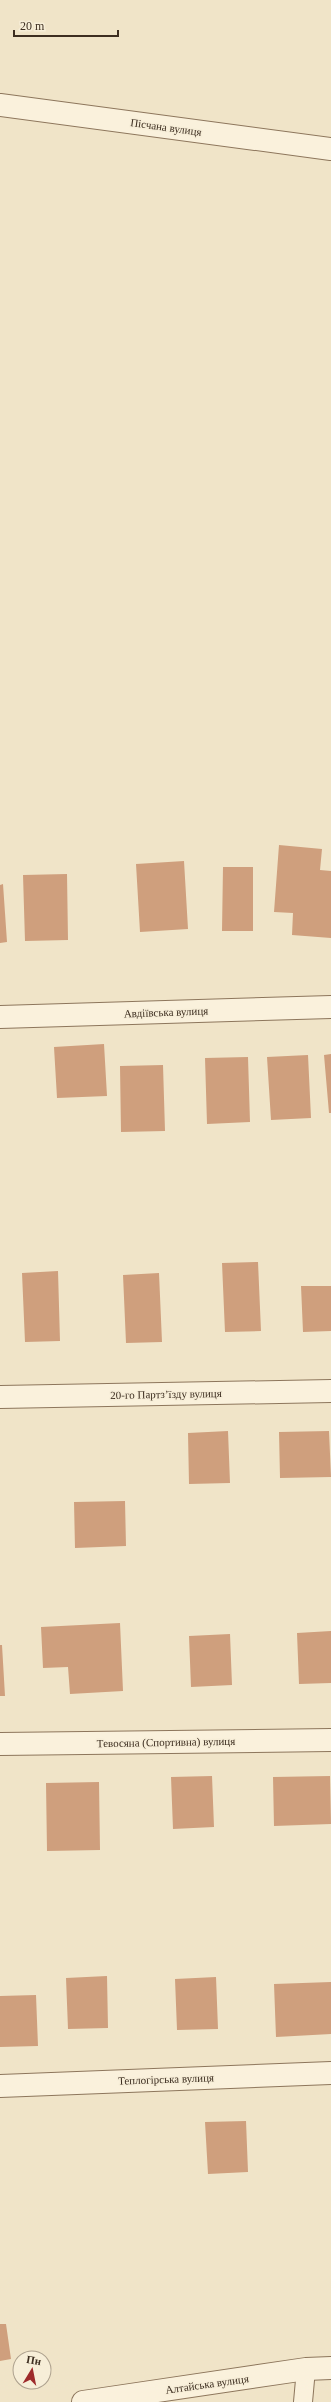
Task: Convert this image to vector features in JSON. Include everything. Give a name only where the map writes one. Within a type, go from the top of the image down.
[{"type":"street","name":"Пiсчана вулиця","points":[[0,105],[331,149]]},
{"type":"street","name":"Авдіївська вулиця","points":[[0,1017],[331,1007]]},
{"type":"street","name":"20-го Партз’їзду вулиця","points":[[0,1397],[331,1391]]},
{"type":"street","name":"Тевосяна (Спортивна) вулиця","points":[[0,1744],[331,1740]]},
{"type":"street","name":"Теплогірська вулиця","points":[[0,2086],[331,2073]]},
{"type":"street","name":"Алтайська вулиця","points":[[84,2402],[306,2370],[331,2368]]},
{"type":"lane","points":[[303,2402],[306,2370]]},
{"type":"building","points":[[279,845],[322,849],[320,870],[331,871],[331,938],[292,935],[293,913],[274,912]]},
{"type":"building","points":[[184,861],[188,929],[140,932],[136,864]]},
{"type":"building","points":[[223,867],[253,867],[253,931],[222,931]]},
{"type":"building","points":[[67,874],[68,940],[25,941],[23,875]]},
{"type":"building","points":[[3,884],[7,942],[0,943],[0,885]]},
{"type":"building","points":[[104,1044],[107,1096],[57,1098],[54,1047]]},
{"type":"building","points":[[331,1054],[331,1113],[329,1113],[324,1055]]},
{"type":"building","points":[[308,1055],[311,1118],[271,1120],[267,1057]]},
{"type":"building","points":[[248,1057],[250,1122],[207,1124],[205,1058]]},
{"type":"building","points":[[163,1065],[165,1131],[121,1132],[120,1066]]},
{"type":"building","points":[[258,1262],[261,1331],[225,1332],[222,1263]]},
{"type":"building","points":[[58,1271],[60,1341],[25,1342],[22,1273]]},
{"type":"building","points":[[159,1273],[162,1342],[126,1343],[123,1275]]},
{"type":"building","points":[[301,1286],[331,1286],[331,1331],[303,1332]]},
{"type":"building","points":[[228,1431],[230,1483],[189,1484],[188,1433]]},
{"type":"building","points":[[329,1431],[331,1477],[280,1478],[279,1432]]},
{"type":"building","points":[[125,1501],[126,1546],[75,1548],[74,1502]]},
{"type":"building","points":[[120,1623],[123,1691],[70,1694],[68,1667],[43,1668],[41,1627]]},
{"type":"building","points":[[331,1631],[331,1683],[299,1684],[297,1633]]},
{"type":"building","points":[[230,1634],[232,1685],[191,1687],[189,1636]]},
{"type":"building","points":[[0,1645],[2,1645],[5,1696],[0,1696]]},
{"type":"building","points":[[212,1776],[214,1827],[173,1829],[171,1777]]},
{"type":"building","points":[[330,1776],[331,1824],[274,1826],[273,1777]]},
{"type":"building","points":[[99,1782],[100,1850],[47,1851],[46,1783]]},
{"type":"building","points":[[107,1976],[108,2028],[68,2029],[66,1978]]},
{"type":"building","points":[[216,1977],[218,2029],[177,2030],[175,1979]]},
{"type":"building","points":[[331,1982],[331,2034],[276,2037],[274,1984]]},
{"type":"building","points":[[36,1995],[38,2046],[0,2047],[0,1996]]},
{"type":"building","points":[[246,2121],[248,2172],[208,2174],[205,2122]]},
{"type":"building","points":[[0,2324],[6,2324],[11,2359],[0,2361]]}]
